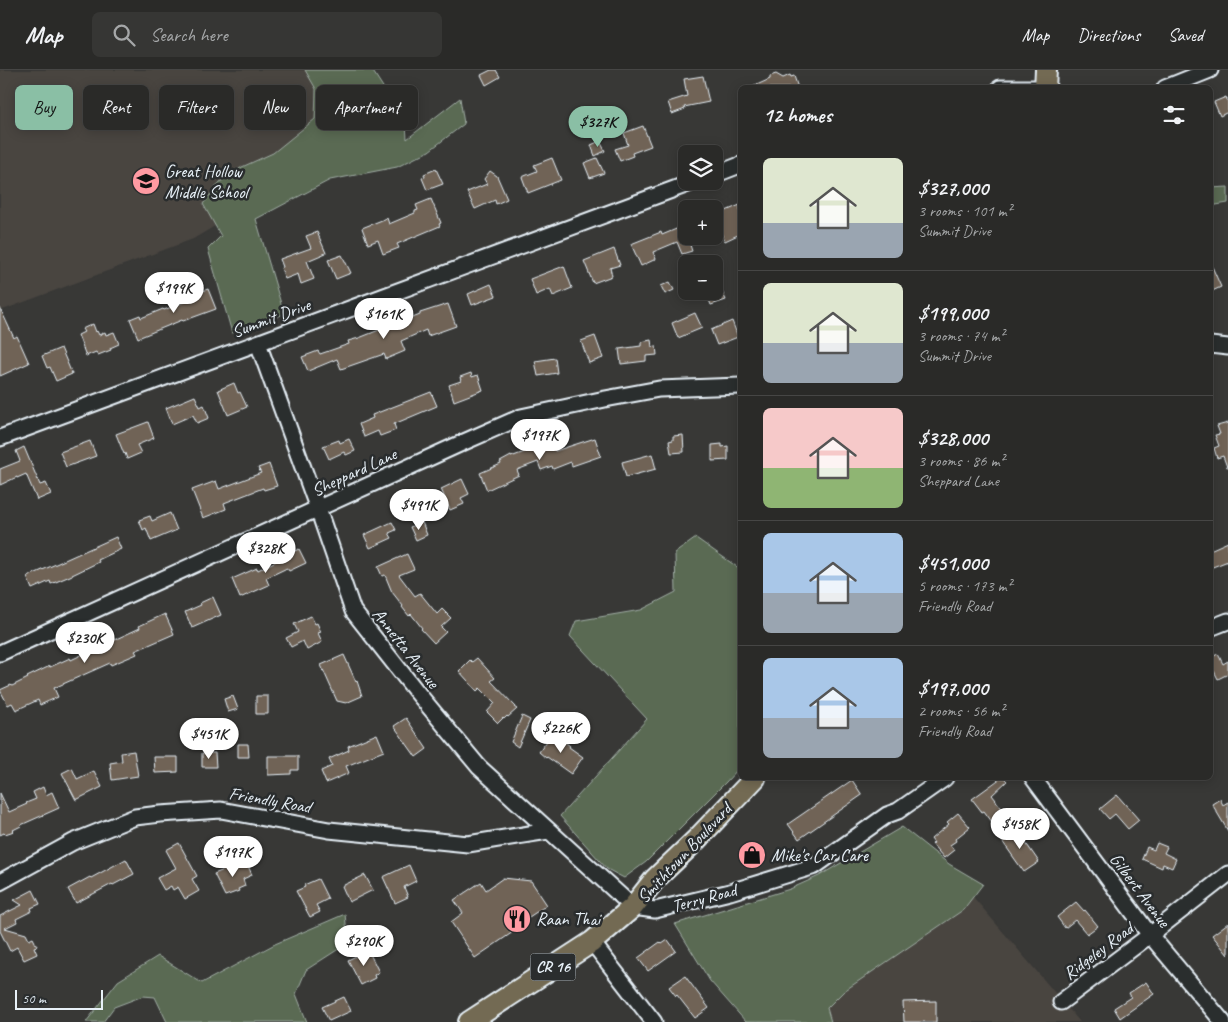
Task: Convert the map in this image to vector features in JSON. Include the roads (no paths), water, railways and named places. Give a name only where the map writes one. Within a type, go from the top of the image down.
[{"type":"main road","points":[[1045,85],[1046,70]]},
{"type":"main road","name":"Smithtown Boulevard","points":[[633,907],[655,878],[696,840],[753,780]]},
{"type":"main road","name":"CR 16","points":[[478,1019],[592,942],[633,907]]},
{"type":"street","points":[[1172,85],[1210,70]]},
{"type":"street","points":[[723,172],[738,166]]},
{"type":"street","name":"Summit Drive","points":[[0,438],[678,188]]},
{"type":"street","name":"Annetta Avenue","points":[[258,343],[353,611],[479,767],[633,907]]},
{"type":"street","points":[[1213,345],[1228,347]]},
{"type":"street","name":"Sheppard Lane","points":[[0,653],[521,417],[659,389],[738,386]]},
{"type":"street","points":[[1213,627],[1228,621]]},
{"type":"street","name":"Terry Road","points":[[633,907],[654,910],[730,892],[815,866],[942,780]]},
{"type":"street","name":"Gilbert Avenue","points":[[1034,780],[1150,935],[1223,1022]]},
{"type":"street","name":"Friendly Road","points":[[0,882],[73,842],[136,817],[160,814],[221,810],[329,830],[468,844],[548,831]]},
{"type":"street","name":"Ridgeley Road","points":[[1061,1002],[1228,874]]},
{"type":"street","points":[[592,942],[654,1022]]},
{"type":"place","name":"Great Hollow Middle School","points":[[146,181]]},
{"type":"place","name":"Mike's Car Care","points":[[752,855]]},
{"type":"place","name":"Raan Thai","points":[[517,919]]}]
